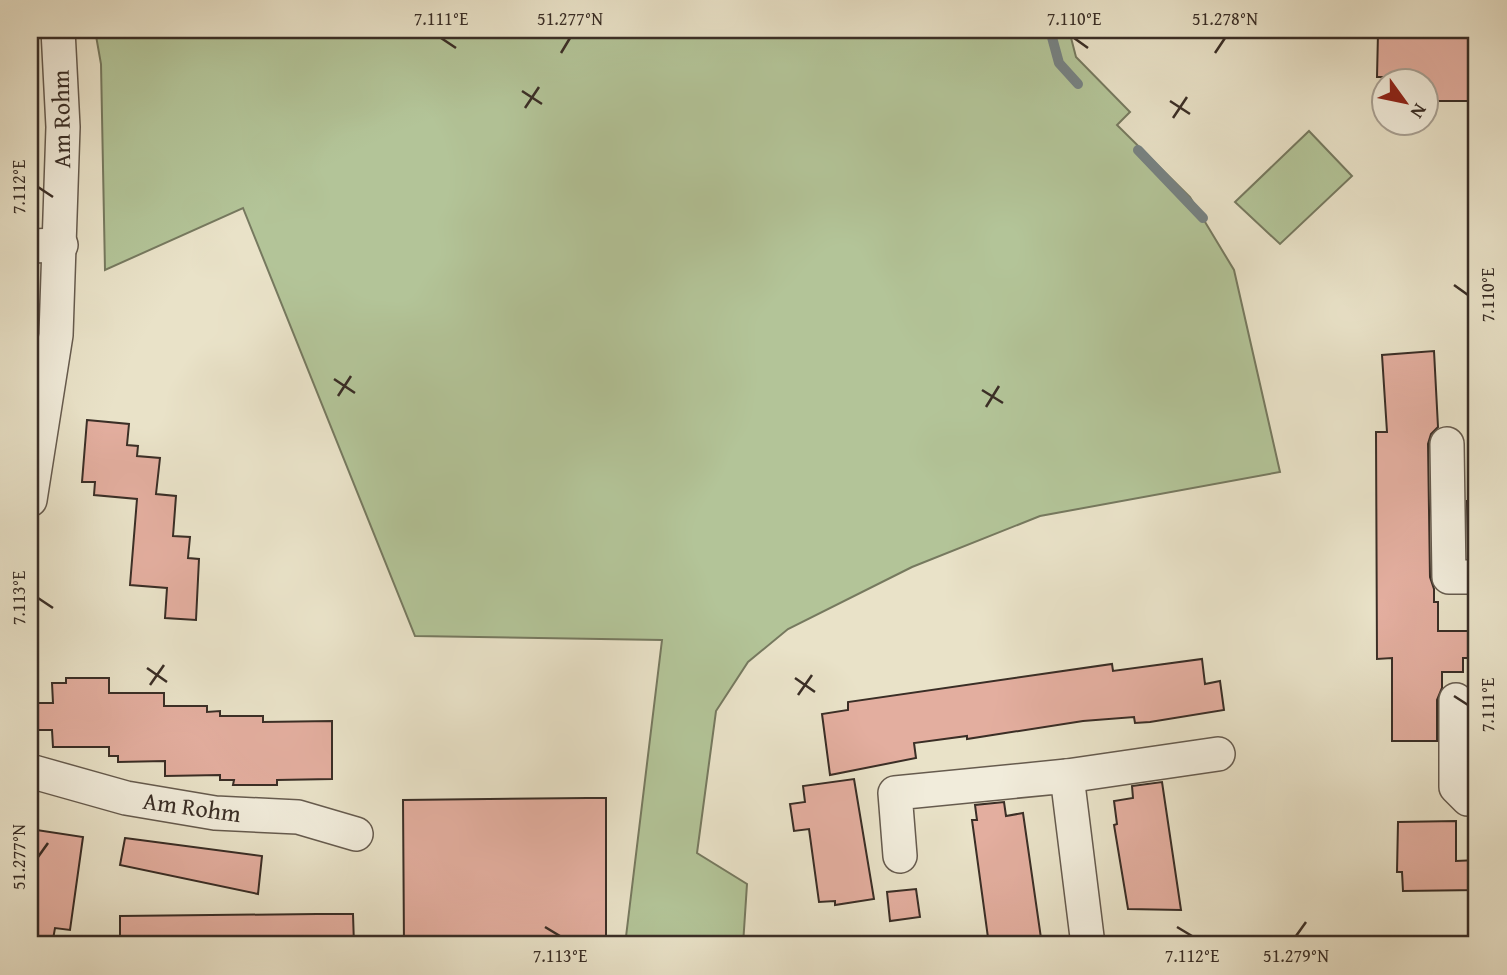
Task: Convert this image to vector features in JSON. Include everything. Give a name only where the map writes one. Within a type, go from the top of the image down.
[{"type":"street","name":"Am Rohm","points":[[30,500],[56,335],[46,246],[63,127],[58,30]]},
{"type":"street","points":[[1447,444],[1449,577],[1477,577]]},
{"type":"street","points":[[1456,700],[1455,787],[1468,799],[1477,799]]},
{"type":"street","points":[[901,856],[895,793],[1067,776],[1218,754]]},
{"type":"street","name":"Am Rohm","points":[[30,771],[126,797],[215,813],[298,817],[356,834]]},
{"type":"street","points":[[1067,776],[1088,945]]},
{"type":"green space","points":[[95,30],[1069,30],[1076,57],[1130,112],[1117,125],[1190,197],[1234,270],[1280,472],[1040,516],[912,567],[788,629],[748,662],[716,711],[697,853],[747,884],[743,945],[625,945],[662,640],[415,636],[243,208],[105,270],[101,64]]},
{"type":"green space","points":[[1309,131],[1352,176],[1280,244],[1235,202]]},
{"type":"building","points":[[1386,30],[1477,30],[1477,101],[1440,101],[1440,66],[1377,66],[1378,33],[1386,33]]},
{"type":"building","points":[[1434,351],[1438,427],[1431,434],[1428,444],[1430,577],[1434,602],[1438,602],[1438,631],[1477,631],[1477,658],[1463,658],[1463,672],[1442,672],[1442,688],[1437,700],[1437,741],[1392,741],[1392,658],[1377,659],[1376,432],[1387,432],[1382,355]]},
{"type":"building","points":[[87,420],[129,424],[127,445],[138,446],[137,456],[160,458],[156,494],[176,496],[173,536],[190,537],[188,558],[199,559],[196,620],[165,618],[167,588],[130,585],[137,499],[94,495],[95,482],[82,482]]},
{"type":"building","points":[[1467,501],[1477,501],[1477,550],[1468,550]]},
{"type":"building","points":[[1202,659],[1205,684],[1220,681],[1224,710],[1150,722],[1135,723],[1134,717],[1083,721],[967,739],[967,736],[914,743],[916,758],[830,775],[822,714],[848,710],[848,702],[1112,664],[1113,671]]},
{"type":"building","points":[[66,678],[109,678],[109,693],[164,693],[164,706],[207,706],[207,712],[220,711],[220,716],[263,716],[263,722],[332,721],[332,779],[277,780],[277,785],[233,785],[234,780],[220,780],[220,775],[165,776],[165,761],[118,762],[118,756],[109,756],[109,747],[53,747],[52,730],[30,730],[30,703],[53,703],[52,683],[66,683]]},
{"type":"building","points":[[854,779],[874,899],[835,905],[835,901],[819,902],[809,829],[794,831],[790,804],[805,802],[803,786]]},
{"type":"building","points":[[1162,782],[1181,910],[1128,909],[1114,825],[1117,824],[1114,801],[1133,798],[1132,786]]},
{"type":"building","points":[[606,798],[606,945],[404,945],[403,800]]},
{"type":"building","points":[[1004,802],[1006,816],[1023,813],[1042,945],[989,945],[972,820],[977,820],[975,805]]},
{"type":"building","points":[[1456,821],[1456,861],[1477,860],[1477,890],[1403,891],[1402,872],[1397,872],[1398,822]]},
{"type":"building","points":[[30,829],[83,837],[70,930],[55,928],[52,945],[30,945]]},
{"type":"building","points":[[125,838],[262,856],[258,894],[120,865]]},
{"type":"building","points":[[916,889],[920,917],[890,921],[887,892]]},
{"type":"building","points":[[353,914],[354,945],[120,945],[120,916]]},
{"type":"waterway","points":[[1050,30],[1059,63],[1078,84]]},
{"type":"waterway","points":[[1138,150],[1203,218]]}]
